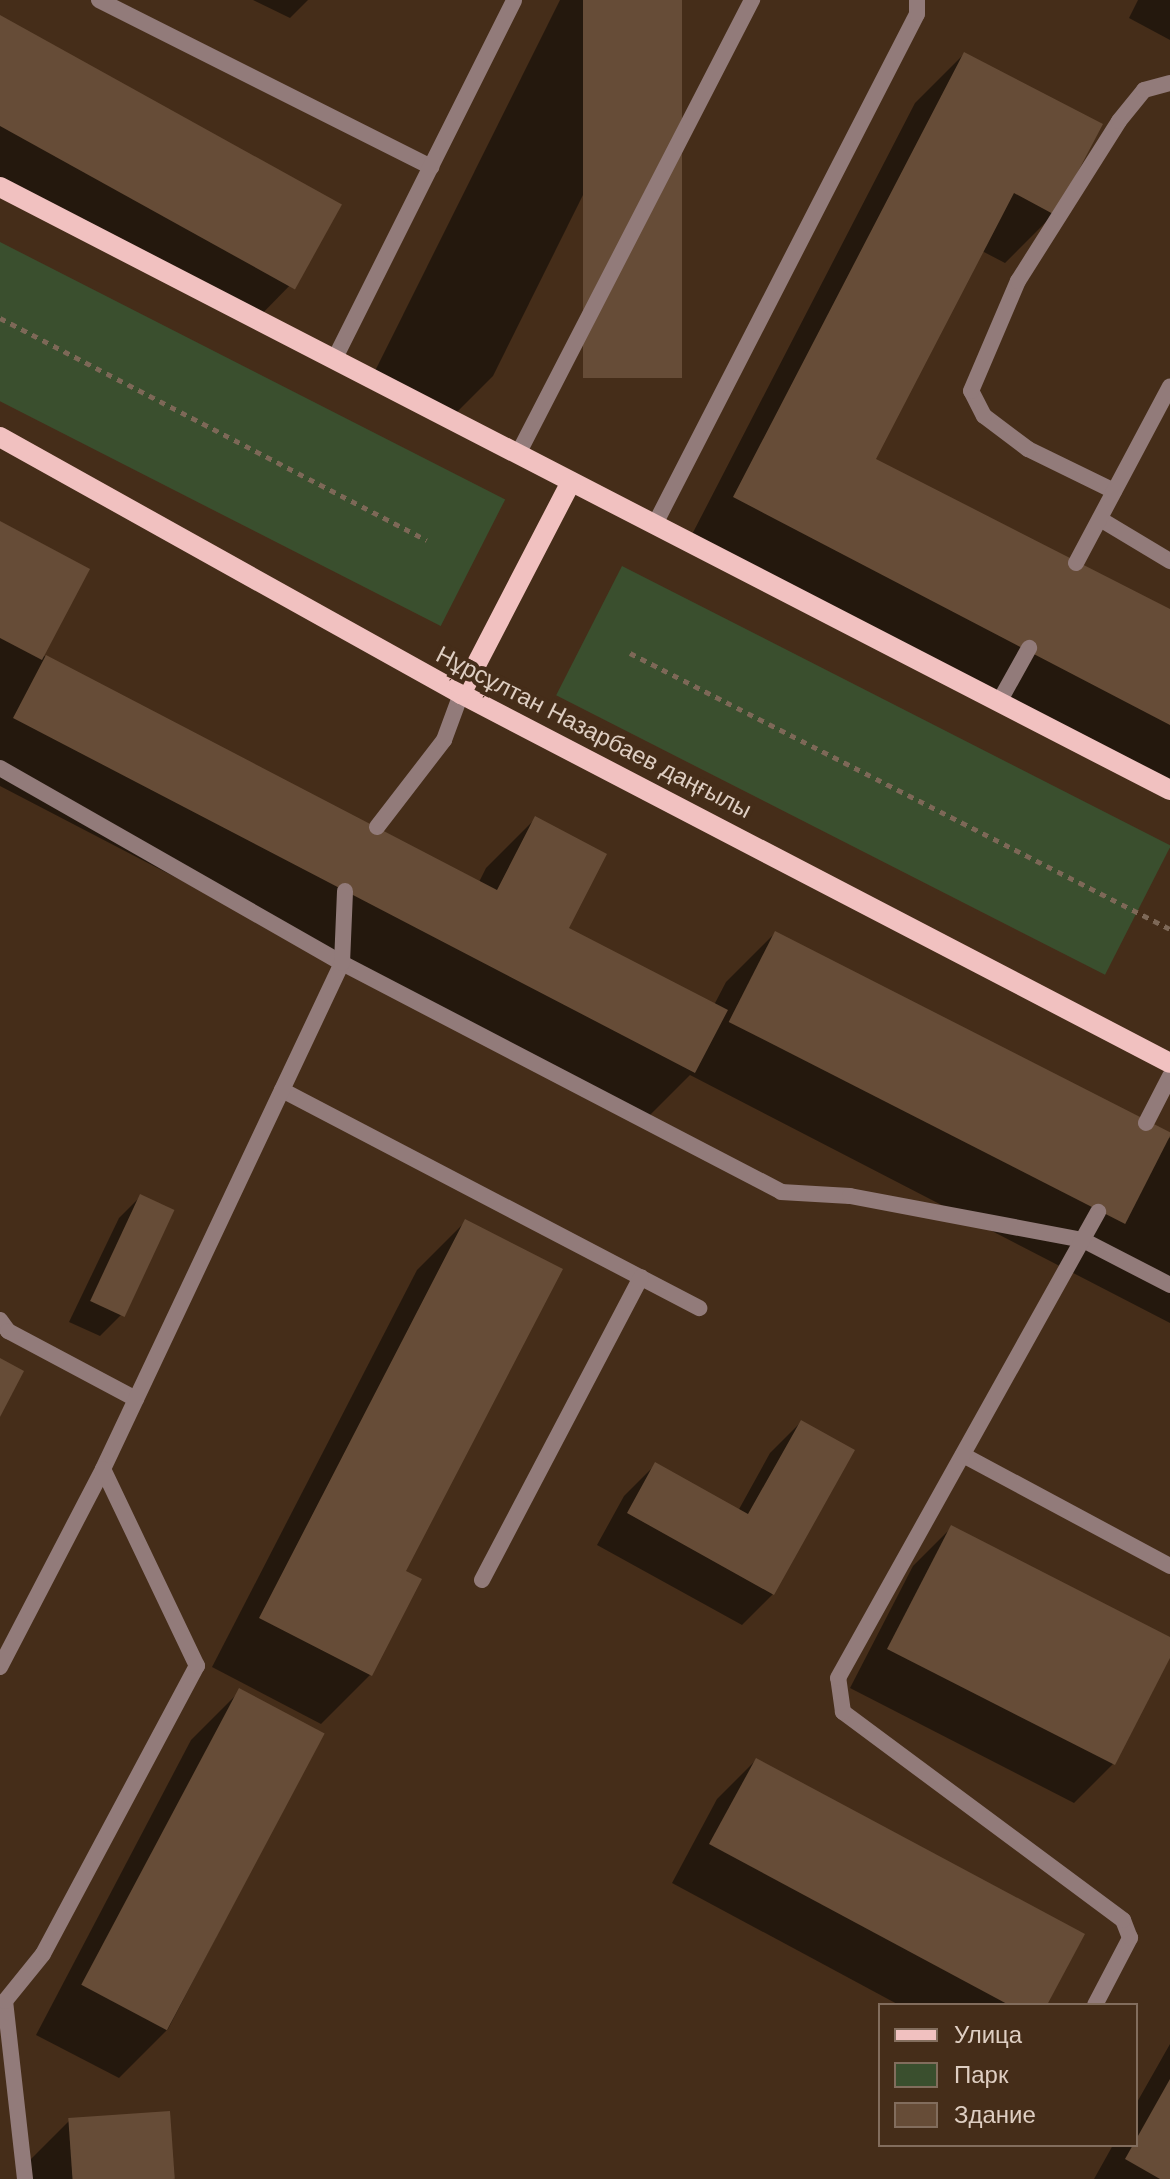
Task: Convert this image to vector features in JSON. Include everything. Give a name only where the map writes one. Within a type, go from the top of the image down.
[{"type":"main road","points":[[0,187],[1170,790]]},
{"type":"main road","name":"Нұрсұлтан Назарбаев даңғылы","points":[[0,437],[461,694],[1170,1063]]},
{"type":"main road","points":[[461,694],[571,482]]},
{"type":"lane","points":[[99,0],[431,167]]},
{"type":"lane","points":[[334,360],[514,0]]},
{"type":"lane","points":[[519,452],[752,0]]},
{"type":"lane","points":[[655,524],[917,14],[917,0]]},
{"type":"lane","points":[[1114,491],[1028,449],[984,416],[971,391],[1018,281],[1119,121],[1144,90],[1170,83]]},
{"type":"lane","points":[[1076,563],[1170,386]]},
{"type":"lane","points":[[1100,519],[1170,561]]},
{"type":"lane","points":[[999,702],[1029,648]]},
{"type":"lane","points":[[377,827],[444,740],[461,694]]},
{"type":"lane","points":[[0,768],[342,963],[781,1192],[850,1196],[1083,1240],[1170,1285]]},
{"type":"lane","points":[[0,1667],[103,1469],[342,963],[345,891]]},
{"type":"lane","points":[[1146,1123],[1170,1076]]},
{"type":"lane","points":[[282,1090],[699,1308]]},
{"type":"lane","points":[[1096,2003],[1130,1938],[1123,1920],[843,1712],[838,1678],[1098,1212]]},
{"type":"lane","points":[[482,1580],[641,1277]]},
{"type":"lane","points":[[0,1320],[8,1331],[136,1399]]},
{"type":"lane","points":[[963,1455],[1170,1566]]},
{"type":"lane","points":[[25,2179],[5,2001],[43,1954],[197,1666],[103,1469]]},
{"type":"path","points":[[0,318],[427,540]]},
{"type":"path","points":[[630,653],[1170,929]]},
{"type":"green space","points":[[0,242],[505,499],[441,626],[0,401]]},
{"type":"green space","points":[[622,566],[1170,845],[1105,975],[556,695]]},
{"type":"building","points":[[583,0],[682,0],[682,378],[583,378]]},
{"type":"building","points":[[0,15],[342,205],[295,289],[0,126]]},
{"type":"building","points":[[964,52],[1103,124],[1055,215],[1014,193],[876,459],[1170,609],[1170,725],[733,497]]},
{"type":"building","points":[[0,521],[90,569],[42,660],[0,638]]},
{"type":"building","points":[[46,655],[497,890],[535,816],[607,854],[569,928],[728,1010],[695,1073],[13,718]]},
{"type":"building","points":[[775,931],[1170,1132],[1125,1224],[729,1022]]},
{"type":"building","points":[[140,1194],[174,1210],[125,1317],[90,1301]]},
{"type":"building","points":[[465,1219],[563,1269],[406,1571],[422,1579],[372,1676],[259,1618]]},
{"type":"building","points":[[0,1358],[24,1371],[0,1417]]},
{"type":"building","points":[[801,1420],[855,1450],[774,1595],[627,1513],[655,1462],[748,1514]]},
{"type":"building","points":[[951,1525],[1170,1637],[1170,1658],[1115,1765],[887,1649]]},
{"type":"building","points":[[239,1688],[325,1734],[167,2030],[81,1985]]},
{"type":"building","points":[[756,1758],[1085,1934],[1048,2003],[1005,2003],[709,1844]]},
{"type":"building","points":[[1170,2079],[1170,2179],[1160,2179],[1125,2159],[1132,2147],[1138,2147],[1138,2136]]},
{"type":"building","points":[[170,2111],[175,2179],[73,2179],[68,2118]]}]
